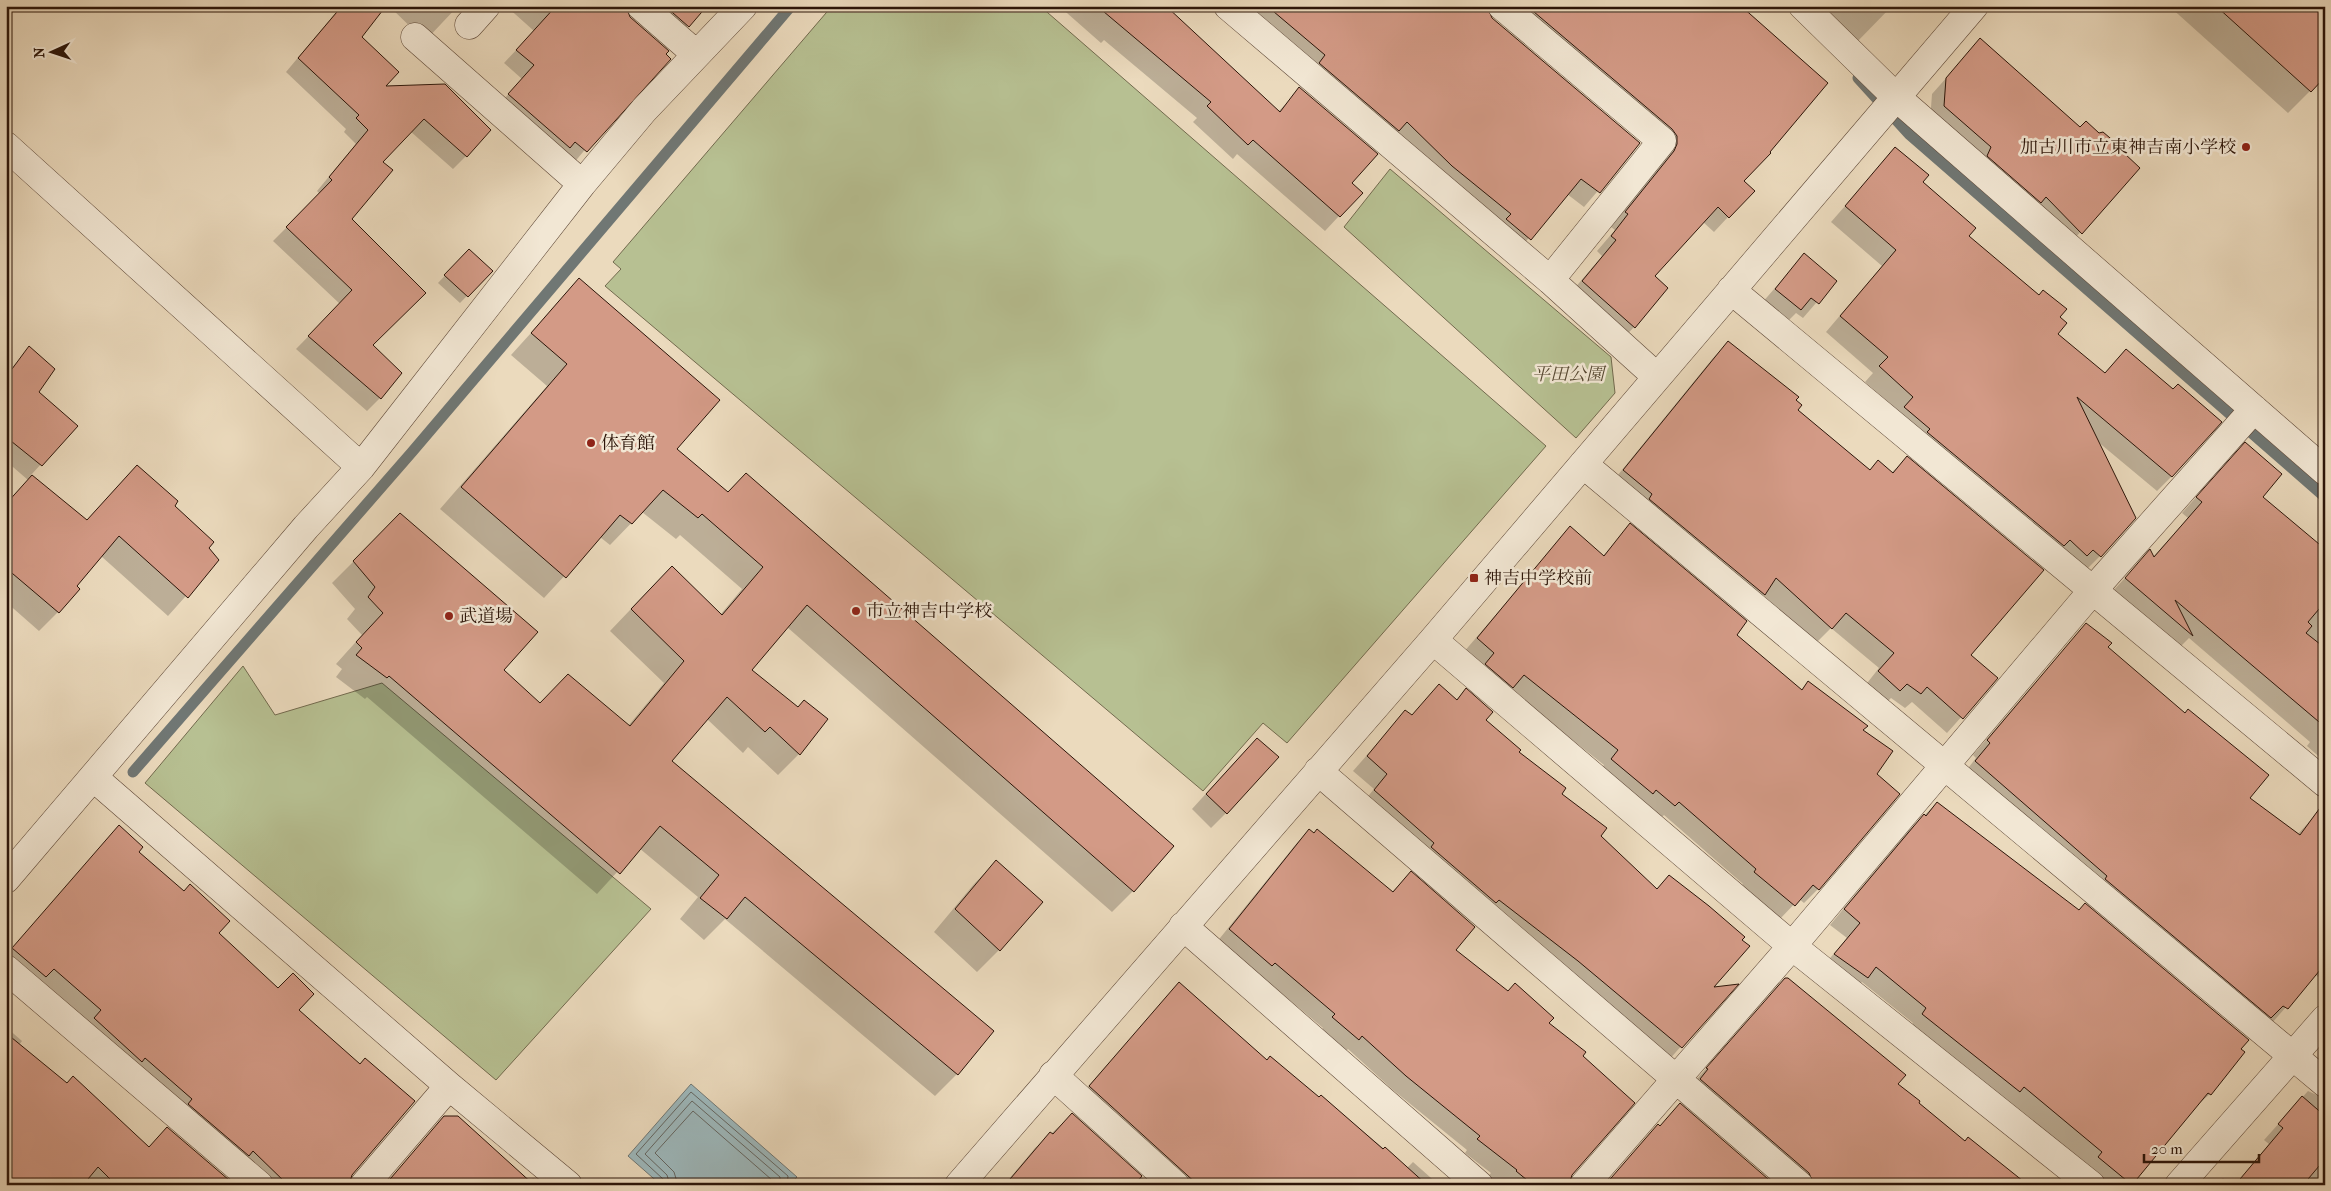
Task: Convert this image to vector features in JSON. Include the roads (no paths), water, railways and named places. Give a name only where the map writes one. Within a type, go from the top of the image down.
[{"type":"street","points":[[641,6],[696,54]]},
{"type":"street","points":[[6,879],[306,527],[361,467],[582,184],[644,110],[743,6]]},
{"type":"street","points":[[1228,6],[1550,280],[1657,377]]},
{"type":"street","points":[[1502,6],[1662,141],[1550,280]]},
{"type":"street","points":[[1803,6],[1896,98],[2325,470]]},
{"type":"street","points":[[959,1185],[1433,640],[1974,6]]},
{"type":"street","points":[[415,37],[582,184]]},
{"type":"street","points":[[6,146],[361,467]]},
{"type":"street","points":[[1731,290],[2325,782]]},
{"type":"street","points":[[1584,1185],[1792,946],[2093,590],[2254,409]]},
{"type":"street","points":[[1582,464],[2325,1083]]},
{"type":"street","points":[[1433,640],[1792,946],[2091,1185]]},
{"type":"street","points":[[1318,771],[1799,1185]]},
{"type":"street","points":[[94,777],[449,1086],[568,1185]]},
{"type":"street","points":[[1183,926],[1479,1185]]},
{"type":"street","points":[[6,968],[259,1185]]},
{"type":"street","points":[[2179,1185],[2325,1019]]},
{"type":"street","points":[[1053,1076],[1175,1185]]},
{"type":"street","points":[[364,1185],[449,1086]]},
{"type":"water","points":[[691,1084],[797,1177],[790,1185],[661,1185],[628,1156]]},
{"type":"waterway","points":[[133,772],[412,452],[791,6]]},
{"type":"waterway","points":[[1858,78],[1909,134],[2325,497]]},
{"type":"place","name":"加古川市立東神吉南小学校","points":[[2246,147]]},
{"type":"place","name":"体育館","points":[[591,443]]},
{"type":"place","name":"神吉中学校前","points":[[1474,578]]},
{"type":"place","name":"市立神吉中学校","points":[[856,611]]},
{"type":"place","name":"武道場","points":[[449,616]]},
{"type":"park label","name":"平田公園","points":[[1568,374]]}]
